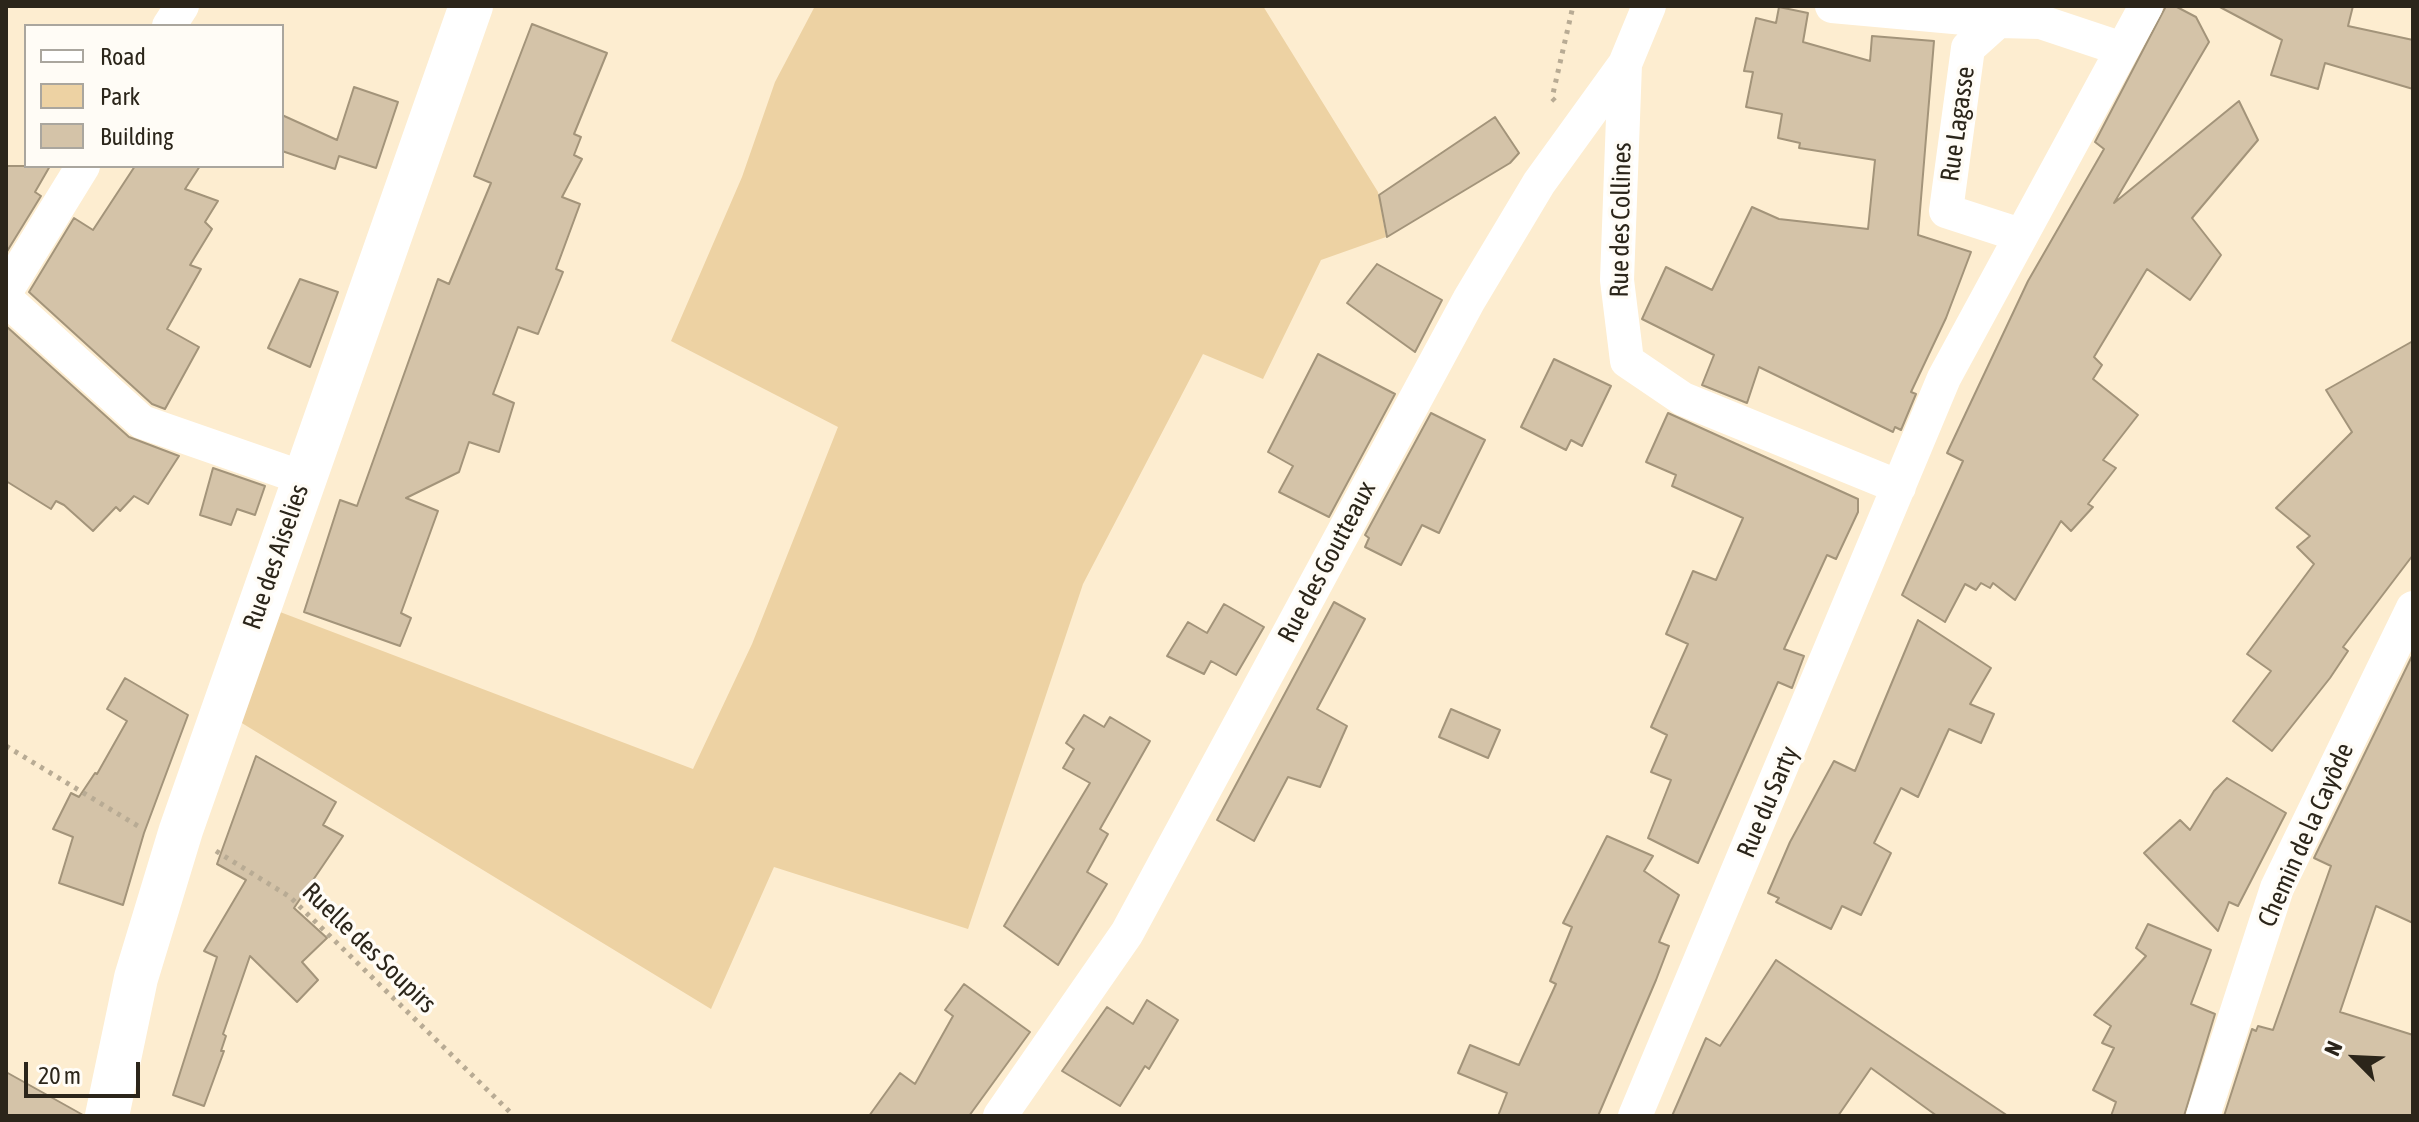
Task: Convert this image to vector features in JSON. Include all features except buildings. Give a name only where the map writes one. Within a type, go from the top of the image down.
[{"type":"street","points":[[170,24],[182,6]]},
{"type":"street","name":"Rue des Aiselies","points":[[107,1116],[136,978],[178,840],[471,6]]},
{"type":"street","name":"Rue des Goutteaux","points":[[1000,1116],[1127,933],[1469,300],[1539,183],[1625,64],[1649,6]]},
{"type":"street","points":[[1832,6],[2041,22],[2122,49]]},
{"type":"street","points":[[1899,487],[1944,378],[2146,6]]},
{"type":"street","name":"Rue Lagasse","points":[[1998,21],[1968,48],[1946,211],[2020,235]]},
{"type":"street","name":"Rue des Collines","points":[[1625,64],[1617,280],[1627,361],[1683,399],[1899,487]]},
{"type":"street","points":[[6,291],[82,168]]},
{"type":"street","points":[[6,299],[142,422],[303,478]]},
{"type":"street","name":"Rue du Sarty","points":[[1635,1116],[1899,487]]},
{"type":"street","name":"Chemin de la Cayôde","points":[[2203,1116],[2277,888],[2413,608]]},
{"type":"path","points":[[1573,6],[1552,98],[1583,122]]},
{"type":"path","name":"Ruelle des Soupirs","points":[[6,746],[290,897],[514,1116]]},
{"type":"green space","points":[[815,6],[1263,6],[1378,192],[1386,237],[1321,260],[1263,379],[1203,354],[1083,584],[968,929],[774,867],[711,1009],[227,714],[259,604],[693,769],[752,644],[838,427],[671,341],[742,177],[775,82]]}]
